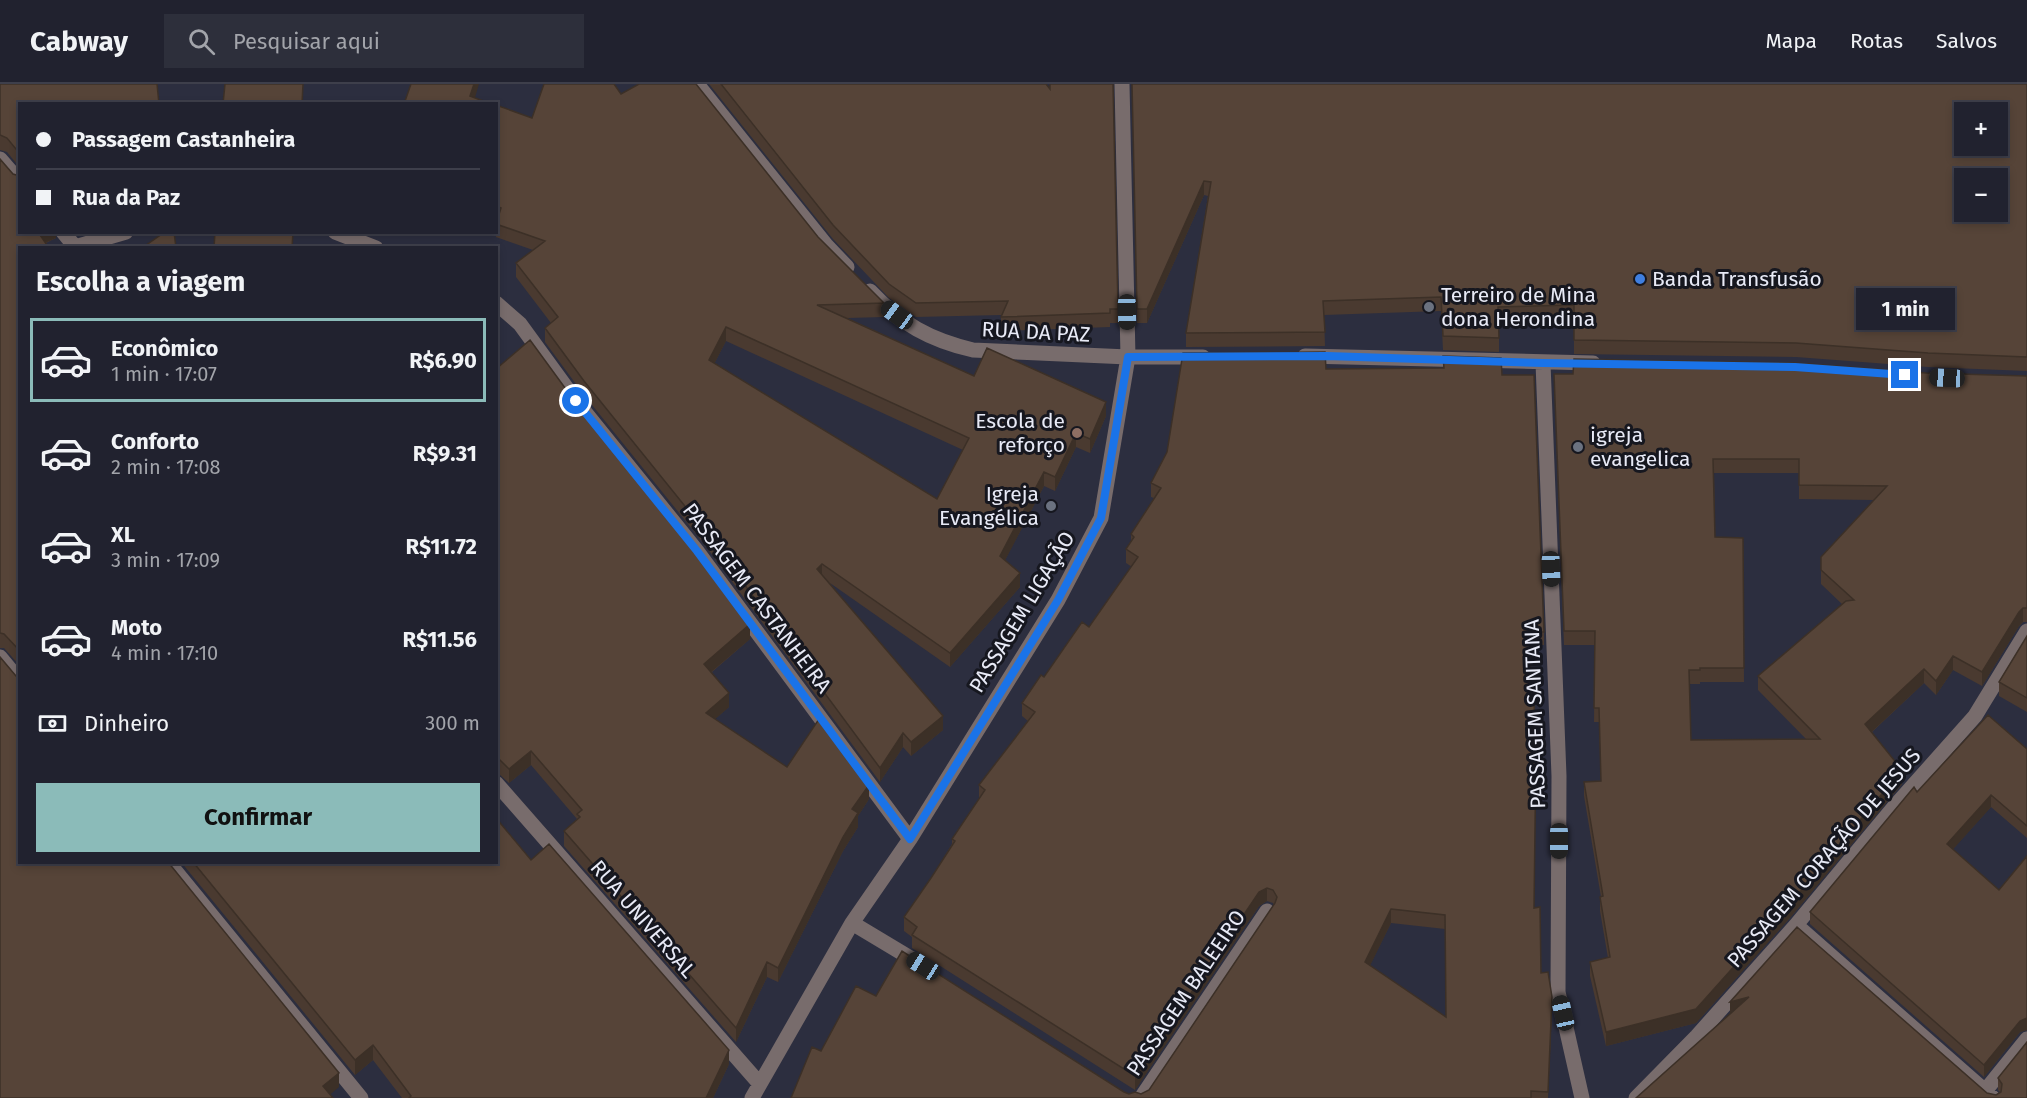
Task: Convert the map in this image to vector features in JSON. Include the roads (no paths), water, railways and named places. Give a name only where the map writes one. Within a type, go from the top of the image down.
[{"type":"street","name":"RUA DA PAZ","points":[[697,84],[826,245],[883,305],[923,334],[972,350],[1128,357],[1221,357]]},
{"type":"street","name":"PASSAGEM LIGAÇÃO","points":[[752,1098],[852,923],[910,839],[1058,600],[1101,518],[1128,357],[1122,84]]},
{"type":"street","points":[[0,159],[18,180]]},
{"type":"street","points":[[65,234],[75,246]]},
{"type":"street","points":[[79,246],[119,234]]},
{"type":"street","points":[[340,234],[371,246]]},
{"type":"street","name":"PASSAGEM CASTANHEIRA","points":[[498,305],[520,324],[576,401],[697,551],[910,839]]},
{"type":"street","points":[[1292,356],[1603,363]]},
{"type":"street","name":"PASSAGEM SANTANA","points":[[1543,363],[1559,776],[1558,992],[1582,1098]]},
{"type":"street","name":"PASSAGEM CORAÇÃO DE JESUS","points":[[1636,1098],[1697,1036],[1796,925],[1894,807],[1975,716],[2027,631]]},
{"type":"street","points":[[0,657],[18,679]]},
{"type":"street","name":"RUA UNIVERSAL","points":[[498,785],[759,1083]]},
{"type":"street","points":[[170,864],[361,1098]]},
{"type":"street","name":"PASSAGEM BALEEIRO","points":[[1141,1098],[1267,911]]},
{"type":"street","points":[[852,923],[930,970]]},
{"type":"street","points":[[1796,925],[1989,1095],[2027,1039]]},
{"type":"place","name":"Banda Transfusão","points":[[1640,279]]},
{"type":"place","name":"Terreiro de Mina dona Herondina","points":[[1429,307]]},
{"type":"place","name":"Escola de reforço","points":[[1077,433]]},
{"type":"place","name":"igreja evangelica","points":[[1578,447]]},
{"type":"place","name":"Igreja Evangélica","points":[[1051,506]]}]
